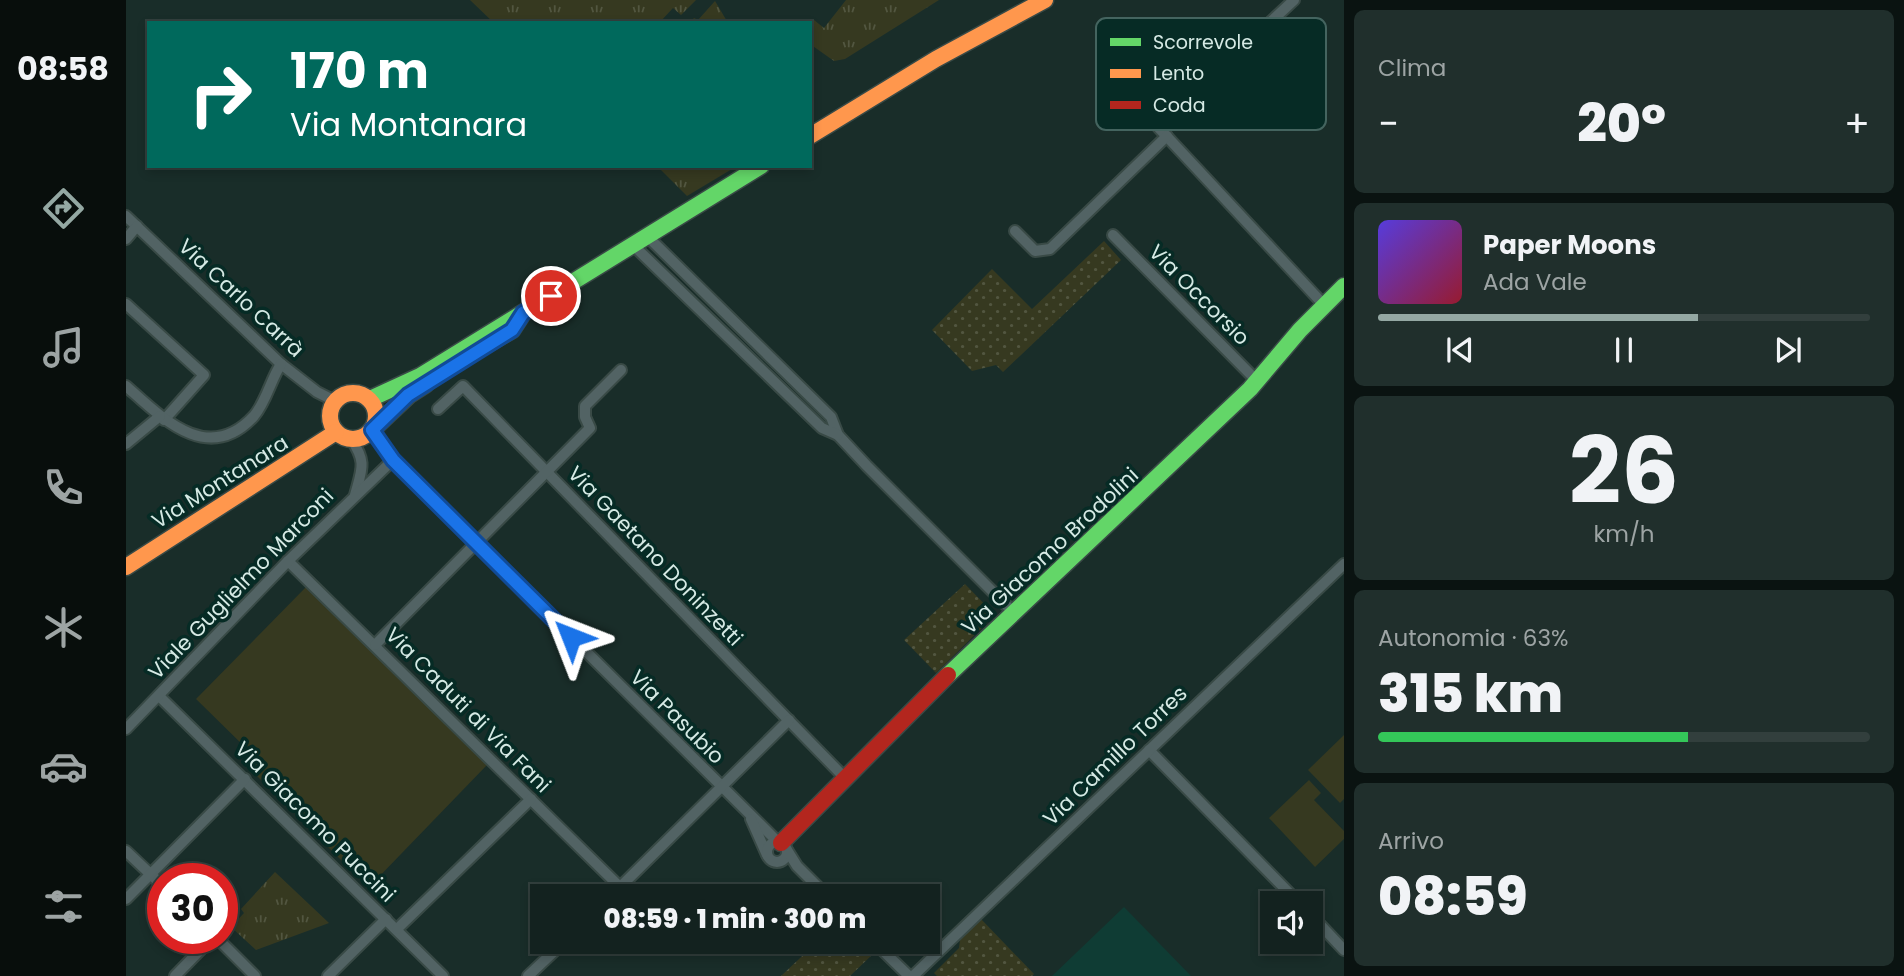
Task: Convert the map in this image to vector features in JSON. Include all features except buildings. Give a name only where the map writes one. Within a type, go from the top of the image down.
[{"type":"main road","points":[[812,135],[947,53],[1045,0]]},
{"type":"main road","points":[[370,399],[402,386],[758,168]]},
{"type":"main road","name":"Via Giacomo Brodolini","points":[[782,845],[843,776],[1257,382],[1344,286]]},
{"type":"main road","points":[[372,430],[376,411],[370,399],[364,395],[348,393],[335,401],[330,420],[336,432],[351,439],[366,435],[372,430],[408,395],[512,330],[523,313]]},
{"type":"main road","name":"Via Montanara","points":[[126,567],[336,432]]},
{"type":"street","points":[[1275,18],[1294,0]]},
{"type":"street","points":[[1161,130],[1324,305]]},
{"type":"street","points":[[1015,231],[1035,251],[1050,249],[1167,136]]},
{"type":"street","name":"Via Carlo Carrà","points":[[126,216],[281,364],[317,392],[335,401]]},
{"type":"street","points":[[126,239],[137,226]]},
{"type":"street","name":"Via Occorsio","points":[[1113,235],[1257,382]]},
{"type":"street","points":[[640,241],[831,417],[838,435]]},
{"type":"street","points":[[640,241],[821,428],[838,435],[1014,613]]},
{"type":"street","points":[[126,304],[204,375],[162,418],[126,444]]},
{"type":"street","points":[[126,386],[177,430],[200,436],[224,435],[241,428],[256,414],[281,364]]},
{"type":"street","points":[[375,645],[590,428],[585,417],[586,406],[621,370]]},
{"type":"street","name":"Via Gaetano Doninzetti","points":[[438,409],[463,386],[843,776]]},
{"type":"street","name":"Via Pasubio","points":[[372,430],[393,460],[751,819],[782,845],[815,884]]},
{"type":"street","name":"Viale Guglielmo Marconi","points":[[351,439],[361,454],[363,467],[355,495]]},
{"type":"street","name":"Viale Guglielmo Marconi","points":[[129,721],[159,696],[288,561],[393,460]]},
{"type":"street","name":"Via Caduti di Via Fani","points":[[288,561],[617,884]]},
{"type":"street","name":"Via Camillo Torres","points":[[911,976],[1344,564]]},
{"type":"street","name":"Via Giacomo Puccini","points":[[159,696],[443,976]]},
{"type":"street","points":[[623,884],[789,720]]},
{"type":"street","points":[[1149,750],[1287,891]]},
{"type":"street","points":[[163,863],[245,779]]},
{"type":"street","points":[[397,929],[531,799]]},
{"type":"street","name":"Via Pasubio","points":[[751,819],[772,858],[806,875]]},
{"type":"street","points":[[782,845],[783,859],[772,858],[769,846],[782,845]]},
{"type":"street","points":[[126,851],[147,871]]},
{"type":"street","points":[[126,899],[147,879]]},
{"type":"street","points":[[328,976],[386,919]]},
{"type":"street","points":[[1323,928],[1344,950]]},
{"type":"street","points":[[175,976],[198,954]]},
{"type":"street","points":[[231,954],[255,976]]},
{"type":"street","points":[[528,976],[551,954]]},
{"type":"street","points":[[887,954],[911,976]]},
{"type":"shaded area","points":[[1124,907],[1191,976],[1052,976]]},
{"type":"green space","points":[[470,0],[696,0],[681,15],[673,8],[661,21],[492,21]]},
{"type":"green space","points":[[846,0],[939,0],[845,59],[834,61],[812,45],[812,22],[814,20],[824,28]]},
{"type":"green space","points":[[715,1],[727,21],[692,21],[694,18],[698,20]]},
{"type":"green space","points":[[659,168],[734,168],[687,196]]},
{"type":"green space","points":[[1104,241],[1121,260],[1003,372],[996,365],[972,371],[932,330],[992,269],[1032,309]]},
{"type":"green space","points":[[965,584],[995,615],[936,673],[904,640]]},
{"type":"green space","points":[[306,587],[487,765],[373,883],[366,885],[243,762],[251,753],[196,699]]},
{"type":"green space","points":[[1344,735],[1344,799],[1340,803],[1308,770]]},
{"type":"green space","points":[[1309,780],[1321,793],[1314,800],[1344,831],[1344,839],[1315,867],[1269,818]]},
{"type":"green space","points":[[275,872],[329,923],[256,950],[238,933],[238,919],[244,913],[241,909]]},
{"type":"green space","points":[[981,919],[1034,974],[1032,976],[937,976],[934,973],[959,948],[960,940]]},
{"type":"green space","points":[[804,954],[873,954],[850,976],[781,976]]},
{"type":"traffic: fast","points":[[370,399],[420,376],[758,168]]},
{"type":"traffic: fast","points":[[948,675],[1250,389],[1300,330],[1344,286]]},
{"type":"traffic: fast","points":[[486,345],[512,330],[523,313]]},
{"type":"traffic: slow","points":[[812,135],[936,59],[1045,0]]},
{"type":"traffic: slow","points":[[353,393],[370,399],[376,416],[370,433],[353,439],[336,433],[330,416],[336,399],[353,393]]},
{"type":"traffic: slow","points":[[126,567],[336,432]]},
{"type":"traffic: jam","points":[[372,430],[409,395],[426,384]]},
{"type":"traffic: jam","points":[[781,843],[948,675]]},
{"type":"route","points":[[551,296],[523,313],[512,330],[408,395],[372,430],[393,460],[571,637]]}]
